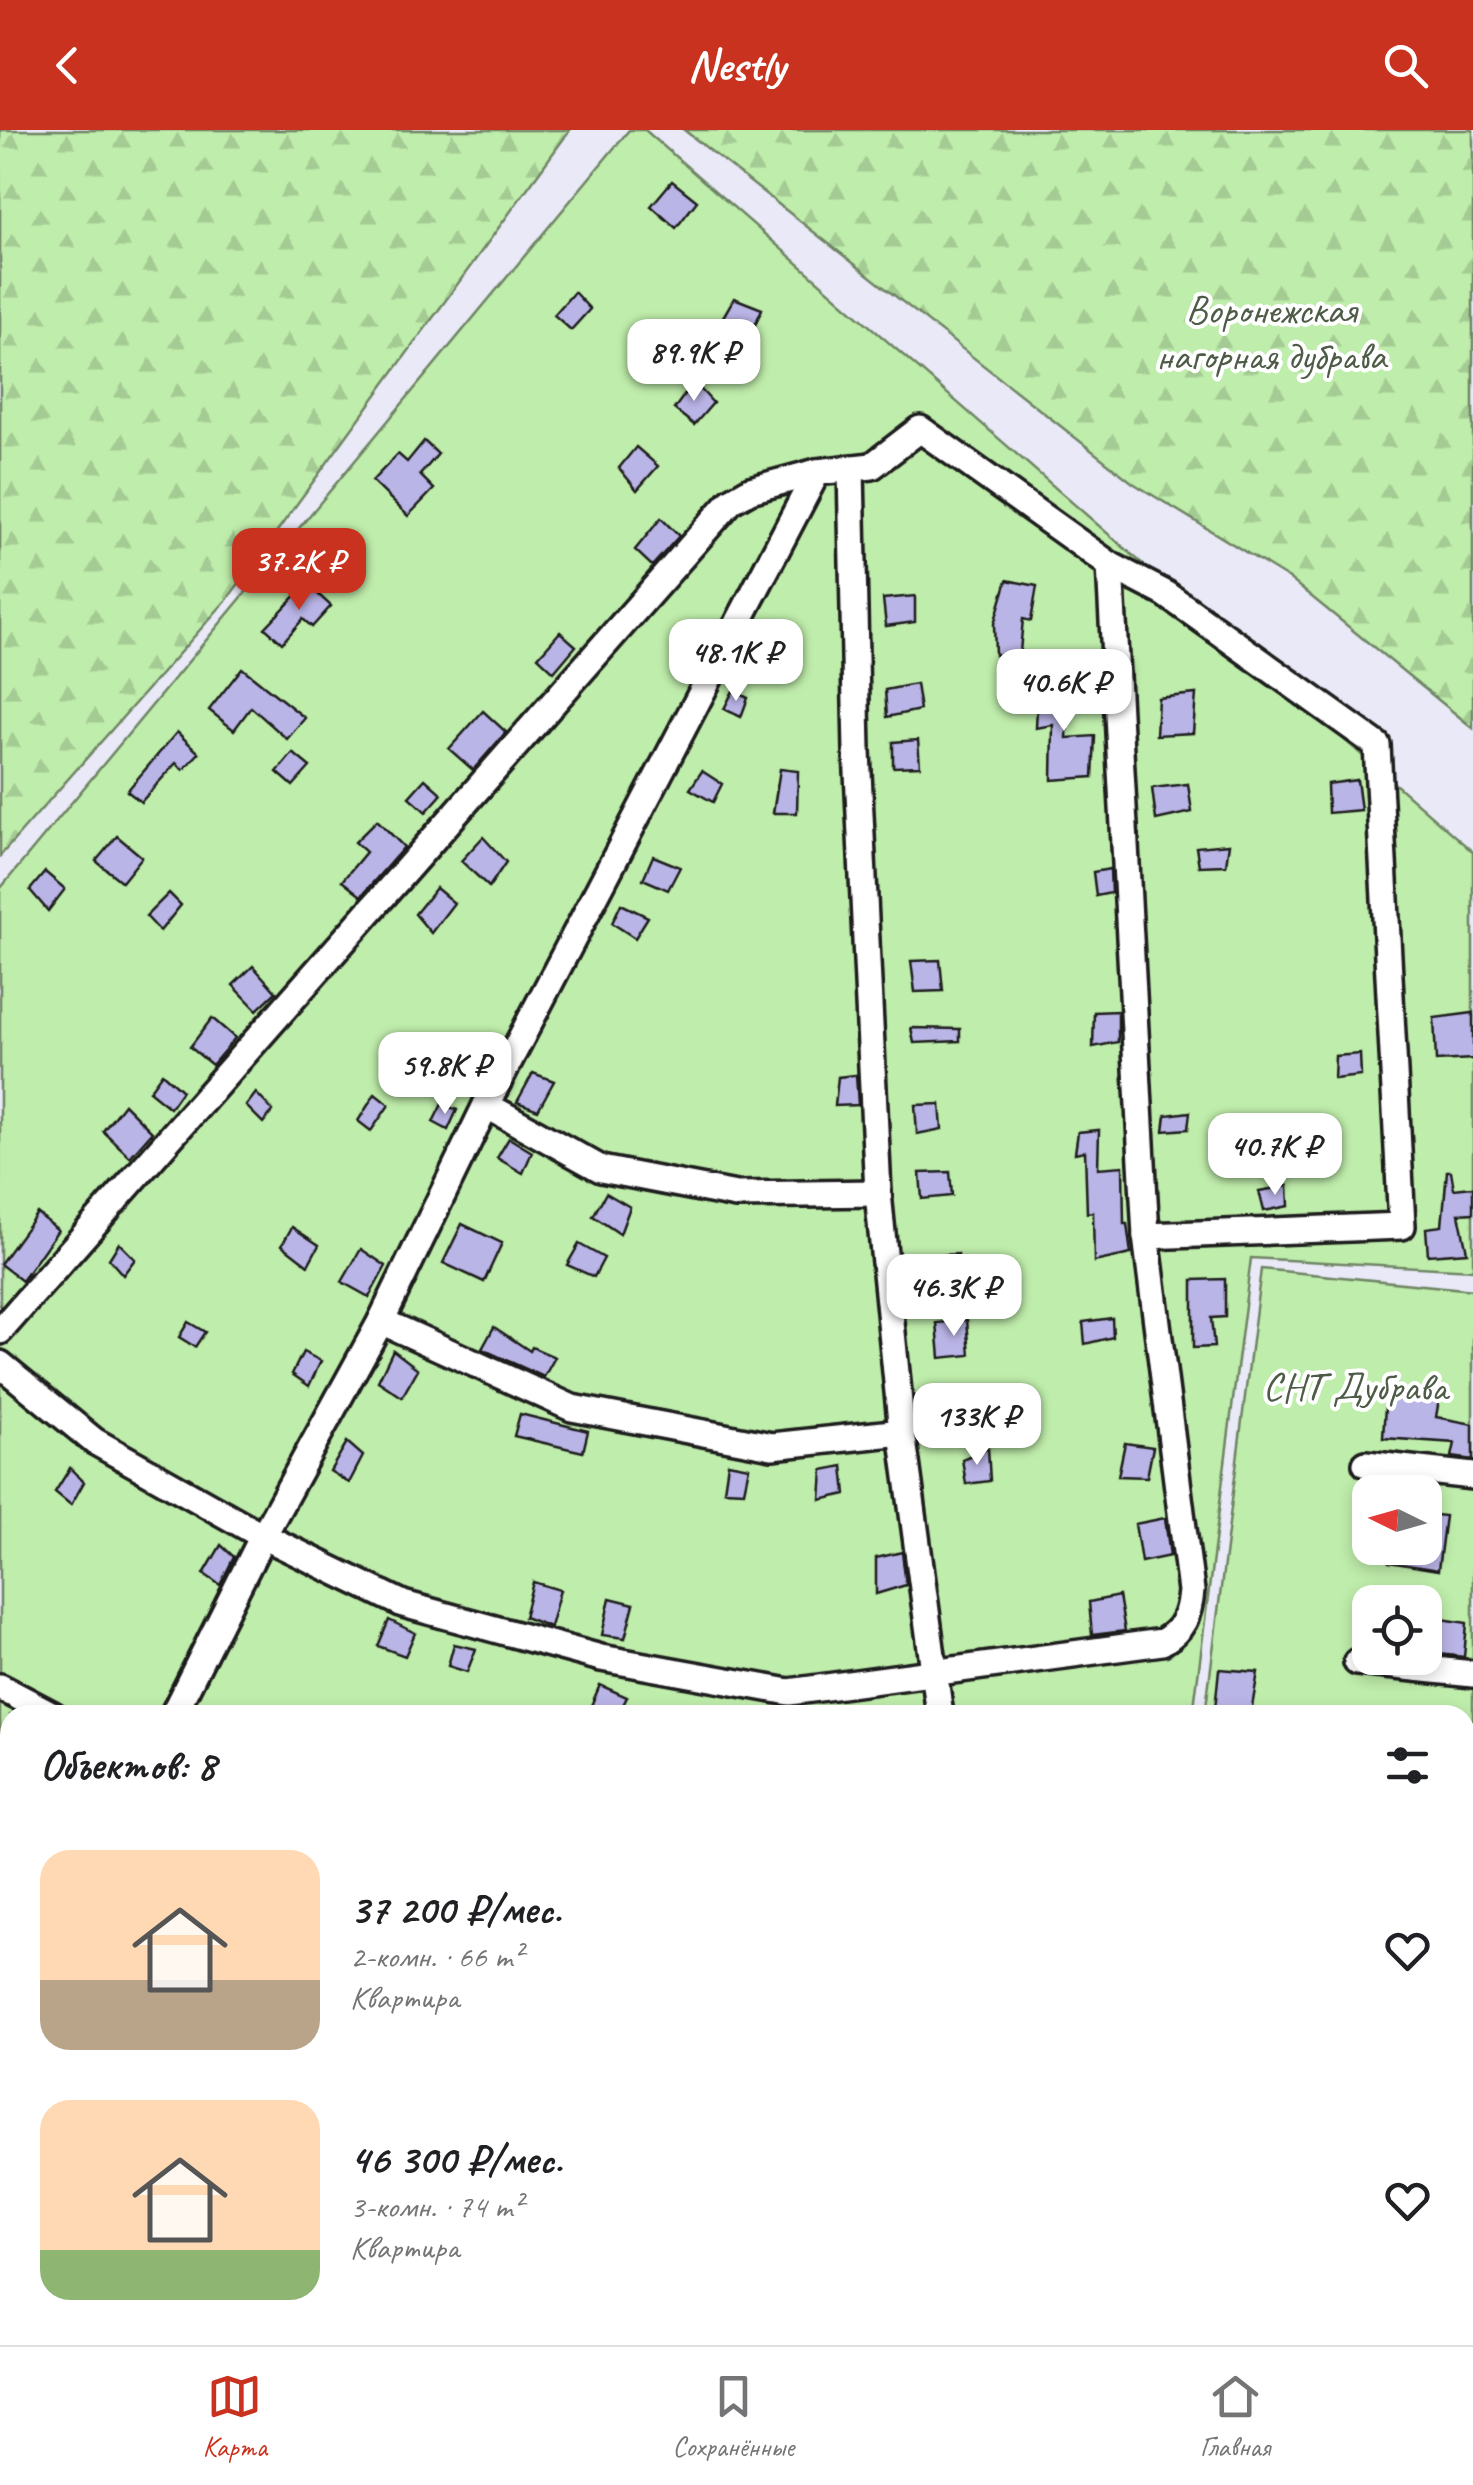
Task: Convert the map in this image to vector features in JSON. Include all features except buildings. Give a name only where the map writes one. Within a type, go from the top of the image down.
[{"type":"street","points":[[0,1331],[730,502],[750,490],[817,472],[872,466],[920,429],[1110,565],[1166,594],[1378,745],[1402,1226],[1146,1236]]},
{"type":"street","points":[[851,469],[857,751],[878,1193],[902,1432],[938,1705]]},
{"type":"street","points":[[178,1705],[263,1536],[381,1321],[486,1105],[817,472]]},
{"type":"street","points":[[0,1364],[94,1441],[263,1536],[403,1604],[600,1658],[790,1692],[1162,1642],[1183,1625],[1191,1591],[1146,1236],[1110,565]]},
{"type":"street","points":[[486,1105],[601,1170],[736,1195],[878,1193]]},
{"type":"street","points":[[381,1321],[572,1408],[772,1446],[902,1432]]},
{"type":"street","points":[[1366,1464],[1473,1476]]},
{"type":"street","points":[[1442,1671],[1473,1674]]},
{"type":"street","points":[[0,1687],[34,1705]]},
{"type":"green space","points":[[0,130],[570,130],[229,597],[0,856]]},
{"type":"green space","points":[[629,130],[645,130],[1473,852],[1473,1270],[1251,1258],[1194,1705],[0,1705],[0,889]]},
{"type":"green space","name":"Воронежская нагорная дубрава","points":[[684,130],[1473,130],[1473,728],[1291,580],[1133,483]]},
{"type":"green space","name":"СНТ Дубрава","points":[[1261,1269],[1473,1290],[1473,1705],[1206,1705]]}]
